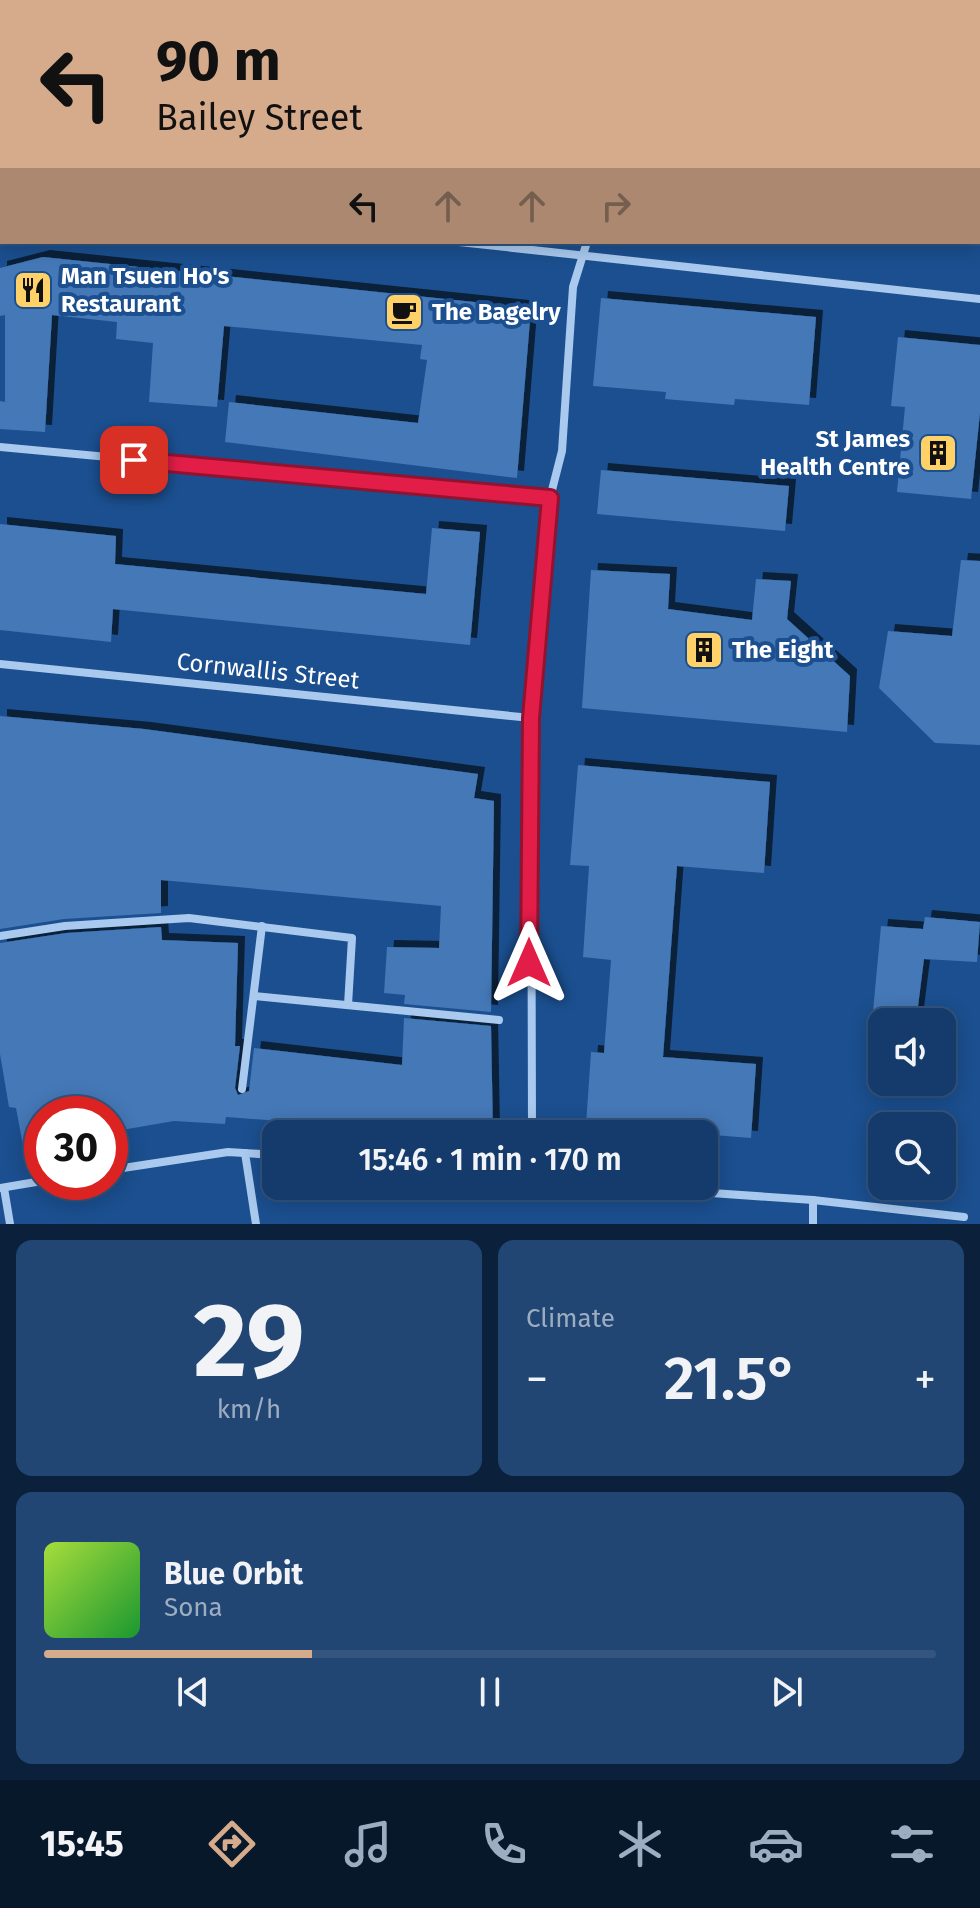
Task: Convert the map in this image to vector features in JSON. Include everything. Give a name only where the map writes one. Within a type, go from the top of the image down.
[{"type":"street","points":[[477,244],[980,299]]},
{"type":"street","points":[[532,1120],[529,1024],[531,718],[550,498],[562,451],[573,287],[587,244]]},
{"type":"street","points":[[0,447],[550,498]]},
{"type":"street","name":"Cornwallis Street","points":[[0,664],[531,718]]},
{"type":"street","points":[[0,936],[65,926],[189,918],[352,938],[348,1005]]},
{"type":"street","points":[[242,1089],[262,926]]},
{"type":"street","points":[[254,996],[499,1020]]},
{"type":"street","points":[[128,1168],[245,1153],[262,1154]]},
{"type":"street","points":[[245,1153],[256,1224]]},
{"type":"street","points":[[10,1224],[2,1188],[24,1184]]},
{"type":"street","points":[[718,1193],[813,1200],[964,1217]]},
{"type":"street","points":[[813,1200],[813,1224]]},
{"type":"building","points":[[43,257],[531,308],[517,478],[225,442],[229,402],[418,423],[427,360],[420,359],[422,345],[224,326],[217,407],[149,402],[153,343],[116,339],[117,322],[52,315],[45,432],[0,429],[0,401],[5,402],[5,315],[0,316],[0,268]]},
{"type":"building","points":[[601,298],[816,317],[809,405],[735,399],[734,405],[665,399],[666,392],[593,386]]},
{"type":"building","name":"St James Health Centre","points":[[898,337],[980,345],[980,413],[971,499],[897,492],[905,407],[891,406]]},
{"type":"building","points":[[601,470],[789,486],[785,531],[597,514]]},
{"type":"building","points":[[0,524],[116,536],[115,564],[426,594],[432,528],[480,532],[470,645],[113,609],[111,642],[0,630]]},
{"type":"building","name":"The Eight","points":[[961,560],[980,561],[980,745],[935,743],[879,688],[888,631],[952,636]]},
{"type":"building","name":"The Eight","points":[[591,570],[670,574],[668,609],[752,620],[756,579],[791,581],[787,619],[850,676],[847,732],[582,708]]},
{"type":"building","points":[[0,716],[144,729],[478,774],[474,798],[494,801],[491,1012],[404,1004],[405,995],[384,993],[387,947],[439,948],[441,906],[161,880],[161,913],[64,919],[0,929]]},
{"type":"building","points":[[578,765],[770,782],[764,873],[677,866],[663,1057],[756,1064],[751,1138],[718,1135],[718,1120],[586,1120],[591,1052],[604,1053],[611,960],[583,957],[589,866],[570,865]]},
{"type":"building","points":[[925,917],[980,922],[977,962],[924,959],[918,1008],[873,1008],[881,926],[923,929]]},
{"type":"building","points":[[161,927],[162,940],[238,943],[235,1046],[240,1046],[235,1088],[238,1095],[249,1091],[254,1048],[402,1065],[404,1018],[491,1026],[493,1120],[267,1120],[226,1117],[225,1124],[174,1121],[128,1129],[128,1096],[24,1096],[24,1151],[16,1108],[9,1107],[0,1054],[0,943],[66,933]]},
{"type":"place","name":"Man Tsuen Ho's Restaurant","points":[[33,290]]},
{"type":"place","name":"The Bagelry","points":[[404,312]]},
{"type":"place","name":"St James Health Centre","points":[[938,453]]},
{"type":"place","name":"The Eight","points":[[704,650]]},
{"type":"route","points":[[134,460],[550,498],[531,718],[529,963]]}]
